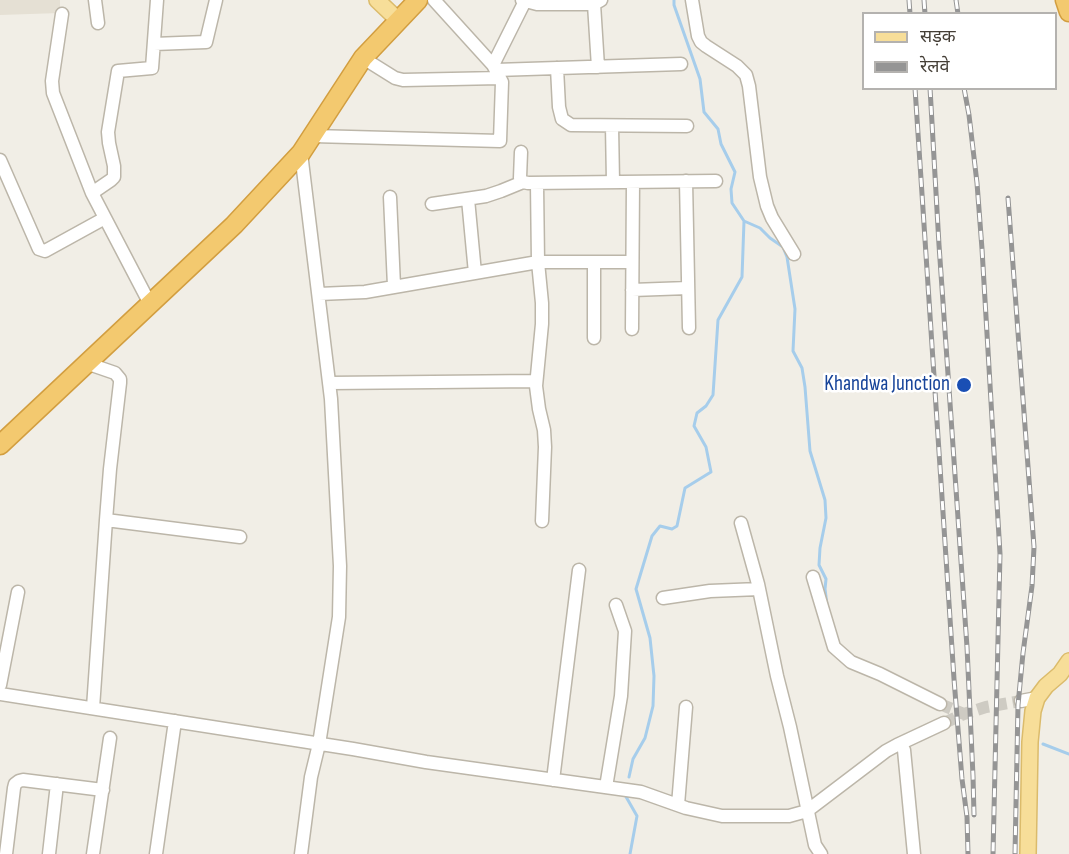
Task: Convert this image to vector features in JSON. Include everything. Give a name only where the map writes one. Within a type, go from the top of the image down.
[{"type":"highway","points":[[0,445],[234,225],[301,153],[363,58],[418,0]]},
{"type":"highway","points":[[1065,0],[1069,12]]},
{"type":"main road","points":[[377,0],[399,20]]},
{"type":"main road","points":[[1028,854],[1030,742],[1033,711],[1037,698],[1069,662]]},
{"type":"street","points":[[95,0],[98,23]]},
{"type":"street","points":[[92,193],[114,177],[108,132],[118,71],[152,68],[157,0]]},
{"type":"street","points":[[154,44],[206,42],[216,0]]},
{"type":"street","points":[[313,136],[500,141],[502,82],[496,71],[434,0]]},
{"type":"street","points":[[692,0],[701,42],[737,66],[746,75],[760,177],[767,206],[794,254]]},
{"type":"street","points":[[496,71],[524,1],[537,4],[598,2],[598,67]]},
{"type":"street","points":[[62,14],[51,87],[92,193],[150,303]]},
{"type":"street","points":[[363,58],[395,78],[403,80],[496,71],[681,64]]},
{"type":"street","points":[[557,68],[559,107],[562,119],[571,125],[687,126]]},
{"type":"street","points":[[612,126],[613,182]]},
{"type":"street","points":[[521,152],[520,178],[522,182]]},
{"type":"street","points":[[301,153],[330,383],[339,554],[339,617],[319,744],[311,777],[301,854]]},
{"type":"street","points":[[0,160],[39,249],[45,251],[105,218]]},
{"type":"street","points":[[686,181],[689,328]]},
{"type":"street","points":[[432,204],[501,191],[522,182],[537,184],[716,181]]},
{"type":"street","points":[[633,182],[633,329]]},
{"type":"street","points":[[537,184],[542,324],[536,394],[544,430],[545,447],[542,521]]},
{"type":"street","points":[[390,197],[394,286]]},
{"type":"street","points":[[468,199],[475,273]]},
{"type":"street","points":[[319,294],[365,292],[538,262],[632,262]]},
{"type":"street","points":[[594,262],[594,338]]},
{"type":"street","points":[[632,290],[688,288]]},
{"type":"street","points":[[86,363],[115,374],[120,379],[106,520],[93,708]]},
{"type":"street","points":[[330,383],[536,381]]},
{"type":"street","points":[[106,520],[240,537]]},
{"type":"street","points":[[741,523],[759,589],[815,845],[820,854]]},
{"type":"street","points":[[553,780],[579,570]]},
{"type":"street","points":[[813,577],[834,647],[851,662],[940,704]]},
{"type":"street","points":[[663,598],[710,591],[759,589]]},
{"type":"street","points":[[0,686],[4,645],[18,592]]},
{"type":"street","points":[[606,788],[621,696],[626,631],[616,605]]},
{"type":"street","points":[[0,694],[426,762],[641,792],[678,805],[722,816],[789,816],[807,811],[886,751],[944,723]]},
{"type":"street","points":[[1021,701],[1037,698]]},
{"type":"street","points":[[678,805],[686,708]]},
{"type":"street","points":[[156,854],[175,721]]},
{"type":"street","points":[[93,854],[110,738]]},
{"type":"street","points":[[897,745],[901,745],[904,750],[914,854]]},
{"type":"street","points":[[6,854],[15,784],[23,780],[103,790]]},
{"type":"street","points":[[49,854],[57,784]]},
{"type":"shaded area","points":[[0,0],[60,0],[60,13],[0,15]]},
{"type":"waterway","points":[[629,777],[633,759],[645,738],[653,706],[654,676],[650,638],[636,589],[652,536],[660,526],[672,529],[677,526],[685,488],[711,472],[706,447],[694,426],[697,413],[706,406],[713,395],[718,320],[742,277],[744,221],[732,203],[731,189],[735,172],[721,144],[718,129],[704,112],[700,79],[674,0]]},
{"type":"waterway","points":[[744,221],[760,228],[783,247],[787,257],[795,309],[793,351],[802,368],[810,451],[825,500],[826,518],[819,565],[826,579],[827,605]]},
{"type":"waterway","points":[[1043,744],[1069,754]]},
{"type":"waterway","points":[[625,795],[637,816],[630,854]]},
{"type":"tunnel","points":[[944,723],[986,707],[1021,701]]},
{"type":"tunnel","points":[[940,704],[964,714]]},
{"type":"railway","points":[[909,0],[910,12]]},
{"type":"railway","points":[[924,0],[925,12]]},
{"type":"railway","points":[[956,0],[958,12]]},
{"type":"railway","points":[[915,90],[954,679],[967,817],[968,854]]},
{"type":"railway","points":[[930,90],[967,647],[974,815]]},
{"type":"railway","points":[[964,90],[977,183],[1000,554],[993,854]]},
{"type":"railway","points":[[1008,198],[1034,547],[1032,586],[1018,705],[1015,854]]},
{"type":"place","name":"Khandwa Junction","points":[[964,385]]}]
